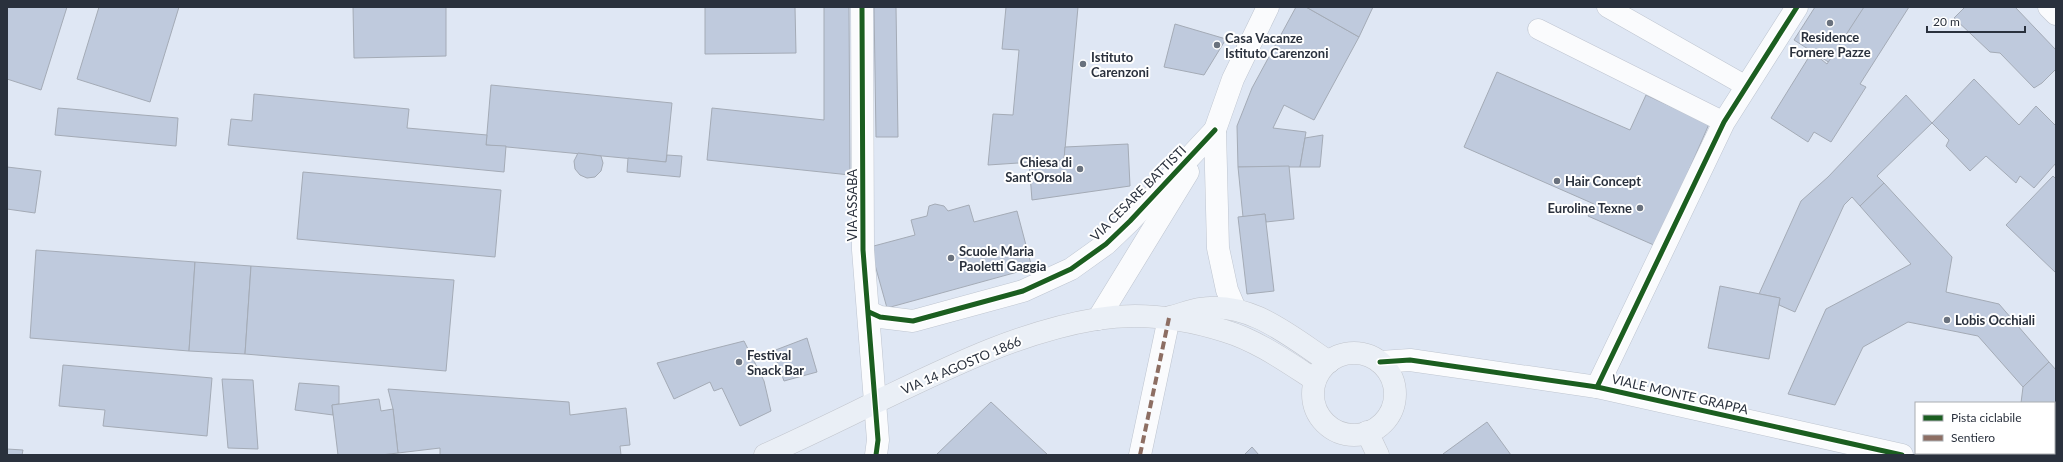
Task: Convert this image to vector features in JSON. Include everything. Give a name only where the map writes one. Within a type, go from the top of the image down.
[{"type":"main road","name":"VIA 14 AGOSTO 1866","points":[[1168,318],[1200,309],[1235,309],[1270,322],[1329,362]]},
{"type":"main road","name":"VIA 14 AGOSTO 1866","points":[[765,455],[936,372],[1038,333],[1098,319],[1136,317],[1168,318],[1226,331],[1268,350],[1315,380]]},
{"type":"main road","points":[[1354,353],[1370,356],[1380,362],[1388,371],[1393,382],[1394,395],[1393,407],[1378,427],[1367,432],[1354,435],[1341,433],[1325,423],[1314,406],[1313,393],[1315,380],[1321,370],[1338,356],[1354,353]]},
{"type":"main road","points":[[1367,432],[1378,455]]},
{"type":"street","name":"VIA ASSABA","points":[[862,7],[862,250],[869,312],[874,403],[878,440],[876,455]]},
{"type":"street","name":"VIA CESARE BATTISTI","points":[[1098,319],[1215,130],[1233,79],[1268,7]]},
{"type":"street","points":[[1597,387],[1724,122],[1797,7]]},
{"type":"street","points":[[2049,7],[2056,14]]},
{"type":"street","name":"VIA CESARE BATTISTI","points":[[869,312],[880,317],[913,321],[1023,291],[1071,269],[1106,244],[1130,221],[1215,130]]},
{"type":"street","name":"VIA CESARE BATTISTI","points":[[1215,130],[1218,248],[1227,290],[1235,309]]},
{"type":"street","points":[[1140,455],[1168,318]]},
{"type":"street","name":"VIALE MONTE GRAPPA","points":[[1380,362],[1410,360],[1597,387],[1902,455]]},
{"type":"lane","points":[[1608,7],[1746,86]]},
{"type":"lane","points":[[1538,29],[1724,122]]},
{"type":"building","points":[[7,7],[67,7],[41,90],[7,79]]},
{"type":"building","points":[[99,7],[179,7],[150,102],[77,79]]},
{"type":"building","points":[[353,7],[446,7],[446,56],[354,58]]},
{"type":"building","points":[[705,7],[795,7],[796,53],[705,54]]},
{"type":"building","points":[[824,7],[849,7],[850,175],[707,160],[712,108],[824,120]]},
{"type":"building","points":[[874,7],[896,7],[898,137],[876,137]]},
{"type":"building","points":[[1006,7],[1078,7],[1064,160],[988,165],[993,114],[1013,115],[1019,50],[1002,49]]},
{"type":"building","points":[[1296,7],[1306,7],[1359,37],[1314,120],[1284,105],[1273,128],[1306,132],[1300,167],[1238,167],[1237,126],[1252,88]]},
{"type":"building","points":[[1306,7],[1373,7],[1359,37]]},
{"type":"building","name":"Residence Fornere Pazze","points":[[1815,7],[1866,7],[1830,63],[1794,40]]},
{"type":"building","points":[[1864,7],[1909,7],[1860,84],[1866,87],[1831,142],[1814,132],[1808,142],[1771,118],[1812,52],[1827,64]]},
{"type":"building","points":[[1965,7],[2015,7],[2056,50],[2056,69],[2042,83],[2034,88],[2000,53],[1990,52],[1954,18]]},
{"type":"building","points":[[1175,24],[1226,39],[1204,75],[1164,67]]},
{"type":"building","points":[[1497,72],[1630,130],[1646,95],[1709,124],[1656,246],[1588,216],[1594,204],[1464,147]]},
{"type":"building","points":[[1974,79],[2019,125],[2036,106],[2056,126],[2056,163],[2034,188],[2020,176],[2016,183],[1986,156],[1970,171],[1946,146],[1949,140],[1932,123]]},
{"type":"building","points":[[491,85],[672,103],[666,162],[486,145]]},
{"type":"building","points":[[254,94],[409,109],[407,128],[487,135],[486,145],[506,146],[504,172],[228,145],[231,119],[252,121]]},
{"type":"building","points":[[1906,95],[1932,123],[1877,176],[1884,183],[1860,206],[1852,197],[1844,205],[1795,312],[1779,305],[1780,298],[1759,294],[1801,201],[1828,177]]},
{"type":"building","points":[[58,108],[178,118],[176,146],[55,135]]},
{"type":"building","points":[[1323,135],[1320,167],[1300,167],[1305,138]]},
{"type":"building","name":"Chiesa di Sant'Orsola","points":[[1128,144],[1130,186],[1032,200],[1029,162],[1064,160],[1065,147]]},
{"type":"building","points":[[578,153],[601,156],[603,163],[601,171],[595,177],[587,178],[580,175],[575,169],[574,161]]},
{"type":"building","points":[[667,155],[682,156],[680,177],[627,172],[628,158],[666,162]]},
{"type":"building","points":[[1289,166],[1294,219],[1266,222],[1265,214],[1243,217],[1238,167]]},
{"type":"building","points":[[7,167],[41,171],[35,213],[7,209]]},
{"type":"building","points":[[303,172],[501,190],[495,257],[297,239]]},
{"type":"building","points":[[2053,176],[2056,179],[2056,273],[2006,225]]},
{"type":"building","points":[[1884,183],[1952,257],[1946,292],[1999,304],[2049,362],[2023,387],[1978,336],[1908,322],[1863,347],[1835,405],[1788,394],[1826,309],[1911,264],[1860,206]]},
{"type":"building","name":"Scuole Maria Paoletti Gaggia","points":[[935,204],[944,206],[948,211],[969,205],[974,222],[1017,211],[1032,268],[887,308],[870,247],[915,235],[911,220],[927,216],[929,206]]},
{"type":"building","points":[[1265,214],[1274,291],[1247,294],[1238,217]]},
{"type":"building","points":[[36,250],[195,262],[189,351],[30,338]]},
{"type":"building","points":[[195,262],[251,266],[245,354],[189,351]]},
{"type":"building","points":[[251,266],[454,280],[446,371],[245,354]]},
{"type":"building","points":[[1720,286],[1780,298],[1769,359],[1708,348]]},
{"type":"building","points":[[807,338],[817,372],[784,381],[773,351]]},
{"type":"building","points":[[744,341],[764,381],[771,411],[740,426],[722,388],[714,391],[710,382],[674,399],[657,363]]},
{"type":"building","points":[[2049,362],[2056,370],[2056,447],[2055,402],[2021,402],[2023,387]]},
{"type":"building","points":[[63,365],[212,378],[207,436],[103,426],[105,410],[59,406]]},
{"type":"building","points":[[222,379],[253,380],[258,449],[228,448]]},
{"type":"building","points":[[299,383],[339,386],[339,404],[332,405],[333,415],[295,410]]},
{"type":"building","points":[[388,389],[569,402],[570,415],[626,408],[630,445],[620,446],[621,455],[440,455],[440,448],[398,453],[393,409]]},
{"type":"building","points":[[379,399],[381,411],[393,409],[398,453],[381,455],[338,455],[332,405]]},
{"type":"building","points":[[991,402],[1006,416],[1048,455],[936,455]]},
{"type":"building","points":[[1487,422],[1511,455],[1443,454]]},
{"type":"building","points":[[1252,447],[1259,455],[1244,455]]},
{"type":"building","points":[[7,449],[23,450],[22,455],[7,455]]},
{"type":"marked path","points":[[1140,455],[1169,318]]},
{"type":"cycle path","points":[[862,7],[863,250],[878,440],[876,455]]},
{"type":"cycle path","points":[[1597,387],[1724,122],[1797,7]]},
{"type":"cycle path","points":[[869,312],[880,317],[913,321],[1023,291],[1071,269],[1106,244],[1130,221],[1215,130]]},
{"type":"cycle path","points":[[1380,362],[1410,360],[1597,387],[1902,455]]},
{"type":"place","name":"Residence Fornere Pazze","points":[[1830,23]]},
{"type":"place","name":"Casa Vacanze Istituto Carenzoni","points":[[1217,45]]},
{"type":"place","name":"Istituto Carenzoni","points":[[1083,64]]},
{"type":"place","name":"Chiesa di Sant'Orsola","points":[[1080,169]]},
{"type":"place","name":"Hair Concept","points":[[1557,181]]},
{"type":"place","name":"Euroline Texne","points":[[1640,208]]},
{"type":"place","name":"Scuole Maria Paoletti Gaggia","points":[[951,258]]},
{"type":"place","name":"Lobis Occhiali","points":[[1947,320]]},
{"type":"place","name":"Festival Snack Bar","points":[[739,362]]}]
